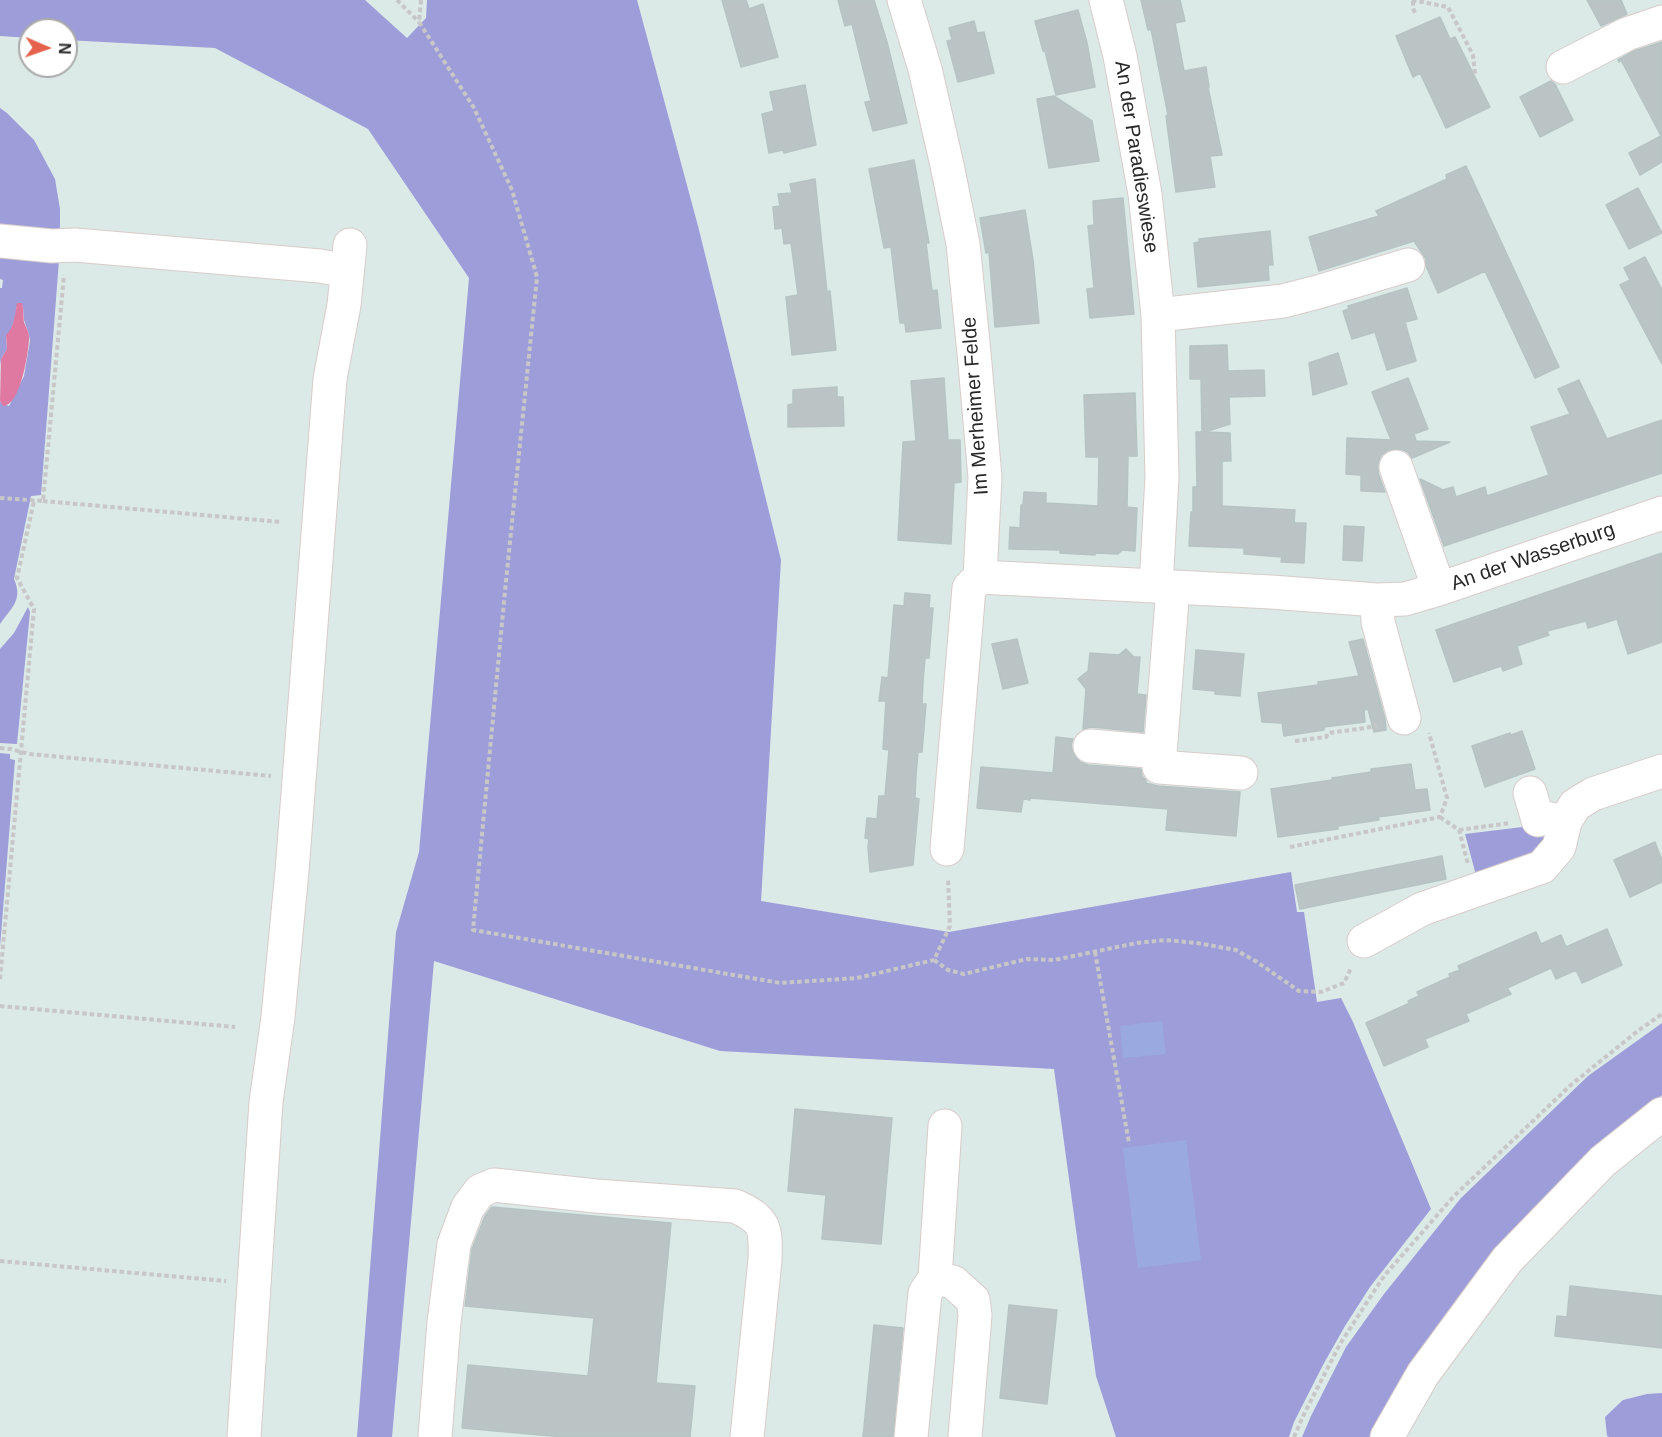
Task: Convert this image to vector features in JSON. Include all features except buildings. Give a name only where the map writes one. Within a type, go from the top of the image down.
[{"type":"street","name":"Im Merheimer Felde","points":[[904,0],[925,69],[963,244],[985,477],[980,577],[969,588],[947,849]]},
{"type":"street","name":"An der Paradieswiese","points":[[1106,0],[1120,56],[1145,194],[1158,315],[1164,586]]},
{"type":"street","points":[[1563,68],[1627,34],[1662,22]]},
{"type":"street","points":[[0,241],[52,246],[67,244],[320,266],[348,258],[344,305],[330,379],[287,927],[266,1102],[244,1437]]},
{"type":"street","points":[[1158,315],[1283,301],[1408,265]]},
{"type":"street","points":[[1396,467],[1439,589]]},
{"type":"street","name":"An der Wasserburg","points":[[980,577],[1271,592],[1377,600],[1405,599],[1662,513]]},
{"type":"street","points":[[1164,586],[1159,767],[1241,773]]},
{"type":"street","points":[[1377,600],[1378,622],[1417,725]]},
{"type":"street","points":[[1090,746],[1160,752]]},
{"type":"street","points":[[1364,941],[1422,909],[1542,867],[1559,847],[1544,812],[1575,805],[1593,794],[1662,771]]},
{"type":"street","points":[[1387,1437],[1423,1374],[1507,1260],[1603,1161],[1662,1114]]},
{"type":"street","points":[[911,1437],[925,1293],[935,1278],[945,1126]]},
{"type":"street","points":[[435,1437],[444,1322],[454,1244],[468,1207],[480,1191],[494,1185],[596,1196],[735,1206],[752,1214],[762,1223],[766,1244],[765,1260],[747,1437]]},
{"type":"street","points":[[935,1278],[953,1282],[973,1300],[975,1315],[965,1437]]},
{"type":"path","points":[[397,0],[419,22],[474,108],[512,190],[537,277],[473,930],[780,983],[857,978],[934,960],[948,970],[964,974],[1027,958],[1054,960],[1137,943],[1165,940],[1236,950],[1299,991],[1321,992],[1344,983],[1364,941]]},
{"type":"path","points":[[419,22],[421,0]]},
{"type":"path","points":[[1415,13],[1412,1],[1448,7],[1473,55],[1475,74]]},
{"type":"path","points":[[43,501],[67,244]]},
{"type":"path","points":[[0,498],[281,522]]},
{"type":"path","points":[[0,979],[34,609],[17,578],[34,501]]},
{"type":"path","points":[[1295,741],[1326,737],[1328,733],[1366,728],[1417,725],[1447,798],[1440,817]]},
{"type":"path","points":[[0,748],[46,756],[299,778]]},
{"type":"path","points":[[1459,830],[1544,812]]},
{"type":"path","points":[[1290,847],[1440,817],[1459,830],[1475,891]]},
{"type":"path","points":[[934,960],[950,926],[947,849]]},
{"type":"path","points":[[1095,951],[1129,1143]]},
{"type":"path","points":[[0,1006],[235,1028]]},
{"type":"path","points":[[1294,1437],[1340,1344],[1384,1276],[1454,1196],[1572,1084],[1662,1014]]},
{"type":"path","points":[[0,1261],[255,1284]]},
{"type":"shaded area","points":[[0,0],[365,0],[407,38],[426,18],[427,0],[637,0],[698,226],[781,560],[761,901],[949,932],[1291,872],[1297,912],[1304,912],[1317,1002],[1341,998],[1431,1209],[1370,1287],[1345,1326],[1294,1422],[1289,1437],[1116,1437],[1096,1376],[1054,1069],[720,1051],[434,961],[392,1437],[357,1437],[396,932],[419,852],[469,278],[368,129],[215,48],[78,41],[78,18],[18,18],[18,37],[0,36]]},
{"type":"shaded area","points":[[0,108],[34,140],[55,179],[60,209],[60,237],[0,232]]},
{"type":"shaded area","points":[[0,254],[59,260],[41,495],[31,496],[14,579],[17,598],[0,624],[0,401],[9,406],[24,376],[30,341],[23,306],[16,307],[16,315],[6,337],[7,349],[0,366],[0,288],[2,288],[3,280],[0,279]]},
{"type":"shaded area","points":[[17,303],[23,305],[24,322],[29,335],[28,347],[18,389],[9,404],[3,406],[0,401],[1,359],[7,349],[6,335],[12,325]]},
{"type":"shaded area","points":[[28,607],[30,612],[17,744],[0,743],[0,649],[14,633]]},
{"type":"shaded area","points":[[0,753],[10,754],[10,759],[15,760],[0,947]]},
{"type":"shaded area","points":[[1547,824],[1548,834],[1540,853],[1477,879],[1465,834]]},
{"type":"shaded area","points":[[1162,1021],[1166,1054],[1123,1058],[1120,1026]]},
{"type":"shaded area","points":[[1662,1023],[1662,1095],[1590,1158],[1371,1437],[1302,1437],[1346,1347],[1384,1294],[1461,1198],[1588,1076]]},
{"type":"shaded area","points":[[1186,1140],[1201,1260],[1138,1268],[1123,1148]]},
{"type":"shaded area","points":[[1662,1393],[1662,1437],[1607,1436],[1605,1417],[1623,1400]]}]
